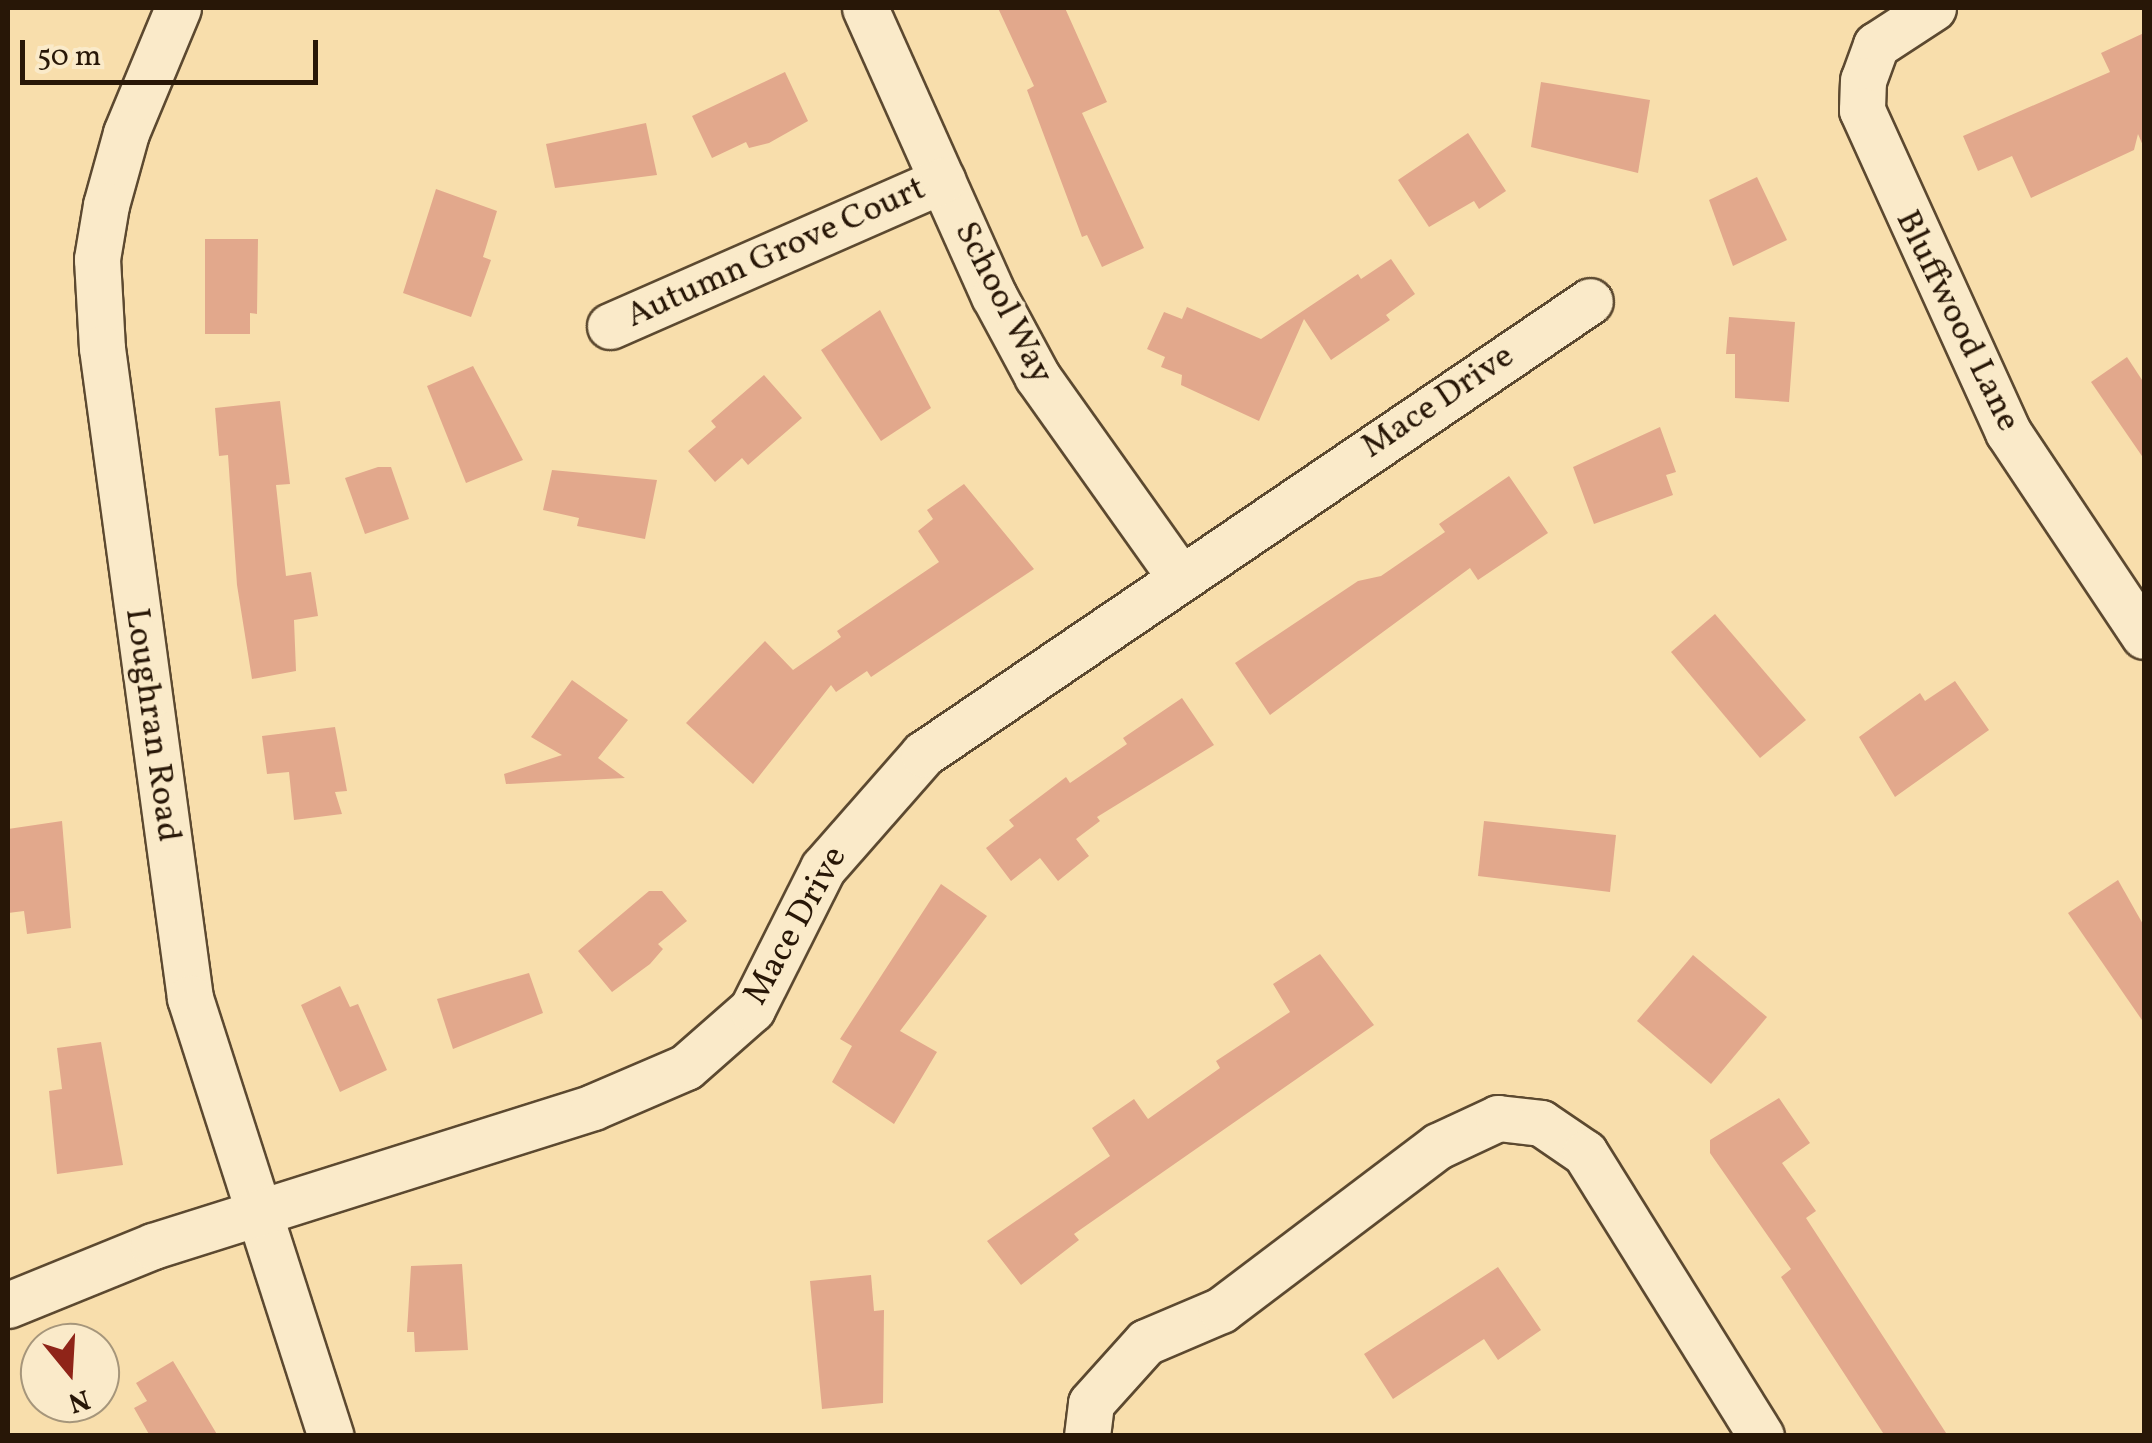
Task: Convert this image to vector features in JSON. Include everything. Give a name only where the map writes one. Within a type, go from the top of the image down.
[{"type":"street","name":"Loughran Road","points":[[178,8],[126,133],[106,206],[97,259],[102,348],[190,998],[256,1213],[331,1436]]},
{"type":"street","name":"School Way","points":[[865,8],[942,180],[1037,376],[1179,576]]},
{"type":"street","name":"Bluffwood Lane","points":[[1933,8],[1876,45],[1863,80],[1867,126],[2008,432],[2144,636]]},
{"type":"street","name":"Autumn Grove Court","points":[[610,326],[942,180]]},
{"type":"street","name":"Mace Drive","points":[[8,1305],[256,1213],[593,1107],[686,1067],[752,1010],[823,868],[885,792],[923,754],[1179,576],[1590,300]]},
{"type":"street","points":[[1087,1436],[1092,1403],[1146,1342],[1221,1310],[1465,1129],[1498,1118],[1541,1123],[1585,1153],[1761,1436]]},
{"type":"building","points":[[998,8],[1065,8],[1107,102],[1082,113],[1144,248],[1102,267],[1087,235],[1082,237],[1027,90],[1034,86]]},
{"type":"building","points":[[2144,33],[2144,148],[2138,134],[2134,150],[2031,198],[2012,156],[1978,171],[1963,136],[2110,72],[2101,53]]},
{"type":"building","points":[[785,72],[808,121],[769,143],[749,148],[746,142],[712,158],[692,116]]},
{"type":"building","points":[[1541,82],[1650,100],[1638,173],[1531,147]]},
{"type":"building","points":[[646,123],[657,175],[555,188],[546,144]]},
{"type":"building","points":[[1468,133],[1506,191],[1479,209],[1474,201],[1429,227],[1398,180]]},
{"type":"building","points":[[1757,177],[1787,240],[1733,266],[1709,200]]},
{"type":"building","points":[[436,189],[497,211],[483,257],[491,260],[471,317],[403,293]]},
{"type":"building","points":[[205,239],[258,239],[257,314],[250,313],[250,334],[205,334]]},
{"type":"building","points":[[1391,259],[1415,294],[1386,315],[1390,320],[1331,360],[1304,319],[1259,421],[1181,385],[1182,375],[1161,367],[1165,357],[1147,349],[1164,312],[1182,319],[1187,307],[1261,339],[1358,274],[1361,279]]},
{"type":"building","points":[[880,310],[931,408],[881,441],[821,350]]},
{"type":"building","points":[[1729,317],[1795,322],[1789,402],[1735,398],[1735,354],[1726,354]]},
{"type":"building","points":[[2127,357],[2144,383],[2144,459],[2091,382]]},
{"type":"building","points":[[473,366],[523,460],[466,483],[427,386]]},
{"type":"building","points":[[764,375],[802,418],[748,465],[742,458],[715,482],[688,451],[716,427],[711,421]]},
{"type":"building","points":[[280,401],[290,484],[276,485],[286,576],[311,572],[318,616],[294,620],[296,671],[252,679],[237,585],[228,455],[219,456],[215,408]]},
{"type":"building","points":[[1660,427],[1676,472],[1666,475],[1673,495],[1594,524],[1573,467]]},
{"type":"building","points":[[378,467],[391,467],[409,519],[365,534],[345,478]]},
{"type":"building","points":[[552,470],[657,480],[645,539],[577,526],[579,518],[543,510]]},
{"type":"building","points":[[1509,476],[1548,533],[1478,580],[1470,568],[1270,715],[1235,663],[1358,581],[1381,576],[1445,532],[1439,524]]},
{"type":"building","points":[[964,484],[1034,569],[871,677],[867,671],[836,692],[831,685],[753,784],[686,723],[765,641],[793,670],[841,637],[837,631],[939,562],[918,531],[933,519],[927,510]]},
{"type":"building","points":[[1715,614],[1806,720],[1760,758],[1671,652]]},
{"type":"building","points":[[572,680],[628,720],[598,758],[625,778],[506,784],[504,774],[562,755],[531,737]]},
{"type":"building","points":[[1955,681],[1989,730],[1895,797],[1859,737],[1920,693],[1925,701]]},
{"type":"building","points":[[1182,698],[1214,745],[1097,817],[1100,821],[1076,839],[1089,856],[1058,881],[1040,858],[1011,881],[986,848],[1014,826],[1009,820],[1066,777],[1070,783],[1127,744],[1123,738]]},
{"type":"building","points":[[335,727],[347,791],[335,792],[342,814],[294,820],[289,772],[267,774],[262,736]]},
{"type":"building","points":[[62,821],[71,928],[27,934],[24,911],[8,913],[8,829]]},
{"type":"building","points":[[1484,821],[1616,835],[1610,892],[1478,876]]},
{"type":"building","points":[[2118,880],[2144,926],[2144,1023],[2068,913]]},
{"type":"building","points":[[941,884],[987,916],[900,1031],[937,1052],[894,1124],[832,1082],[852,1046],[840,1039]]},
{"type":"building","points":[[649,891],[662,891],[687,921],[658,944],[663,949],[650,964],[612,992],[578,951]]},
{"type":"building","points":[[1320,954],[1374,1025],[1074,1234],[1079,1240],[1021,1285],[987,1241],[1110,1156],[1092,1128],[1134,1099],[1148,1119],[1220,1068],[1216,1061],[1290,1012],[1273,984]]},
{"type":"building","points":[[1693,955],[1767,1017],[1711,1084],[1637,1021]]},
{"type":"building","points":[[529,973],[543,1013],[453,1049],[437,999]]},
{"type":"building","points":[[340,986],[350,1007],[358,1004],[387,1070],[340,1092],[301,1005]]},
{"type":"building","points":[[101,1042],[123,1165],[57,1174],[49,1091],[62,1089],[57,1048]]},
{"type":"building","points":[[1779,1098],[1810,1143],[1782,1163],[1816,1211],[1806,1218],[1948,1436],[1885,1436],[1781,1277],[1791,1269],[1710,1153],[1710,1140]]},
{"type":"building","points":[[462,1264],[468,1350],[415,1352],[414,1332],[407,1332],[411,1266]]},
{"type":"building","points":[[1498,1267],[1541,1330],[1498,1360],[1484,1339],[1393,1399],[1364,1354]]},
{"type":"building","points":[[871,1275],[874,1311],[884,1310],[883,1403],[822,1409],[810,1281]]},
{"type":"building","points":[[173,1361],[218,1436],[150,1436],[134,1408],[147,1401],[136,1383]]}]
